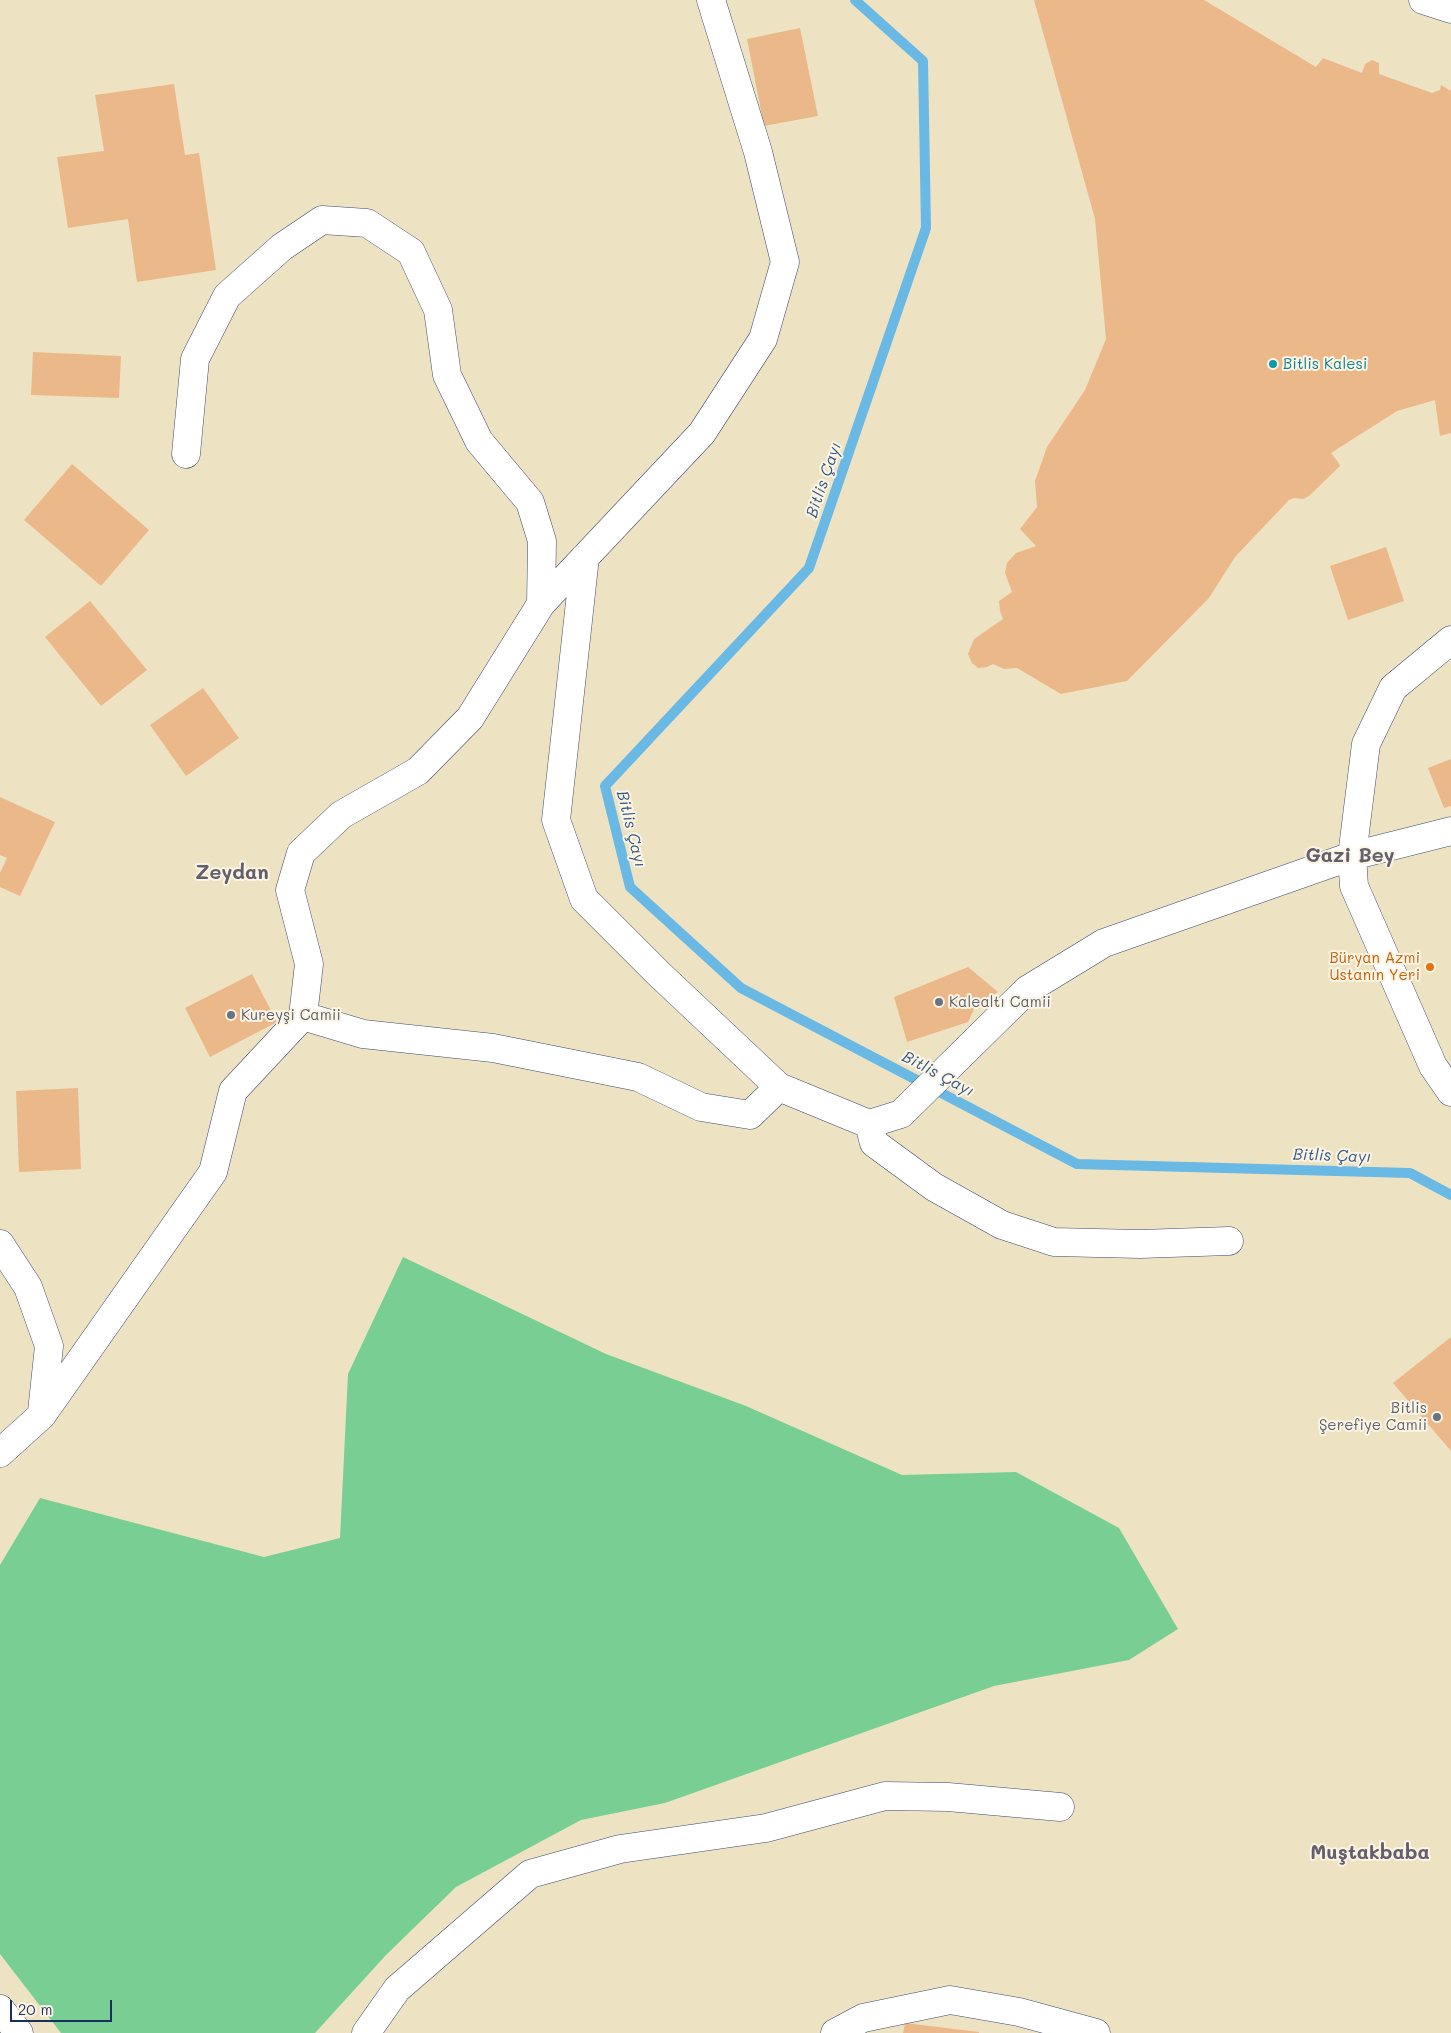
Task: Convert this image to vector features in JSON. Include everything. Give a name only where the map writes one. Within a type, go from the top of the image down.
[{"type":"street","points":[[0,1453],[42,1415],[213,1172],[233,1091],[303,1016],[309,964],[290,890],[301,854],[341,815],[418,771],[464,725],[541,604],[702,433],[763,338],[785,262],[758,152],[711,0]]},
{"type":"street","points":[[1423,0],[1451,9]]},
{"type":"street","points":[[186,454],[195,360],[227,296],[282,247],[322,220],[367,223],[411,252],[438,310],[447,375],[479,441],[530,502],[542,541],[541,604]]},
{"type":"street","points":[[586,557],[556,820],[584,899],[659,974],[779,1086],[869,1124],[901,1114],[1027,990],[1104,944],[1352,856],[1451,830]]},
{"type":"street","points":[[1451,640],[1393,688],[1366,744],[1352,856],[1354,886],[1433,1066],[1451,1092]]},
{"type":"street","points":[[303,1016],[363,1034],[493,1048],[638,1077],[701,1107],[750,1115],[779,1086]]},
{"type":"street","points":[[869,1124],[874,1142],[927,1182],[1010,1228],[1054,1242],[1140,1244],[1230,1241]]},
{"type":"street","points":[[0,1244],[28,1287],[49,1346],[42,1415]]},
{"type":"street","points":[[366,2033],[397,1990],[530,1874],[620,1849],[766,1828],[886,1796],[948,1797],[1060,1807]]},
{"type":"street","points":[[835,2033],[863,2018],[950,2000],[1019,2012],[1096,2033]]},
{"type":"street","points":[[0,2009],[19,2033]]},
{"type":"green space","points":[[403,1257],[606,1354],[746,1406],[902,1475],[1016,1472],[1119,1528],[1178,1629],[1129,1660],[994,1686],[665,1803],[581,1820],[456,1887],[386,1955],[315,2033],[61,2033],[0,1954],[0,1565],[40,1498],[264,1557],[340,1538],[348,1374]]},
{"type":"building","name":"Bitlis Kalesi","points":[[1034,0],[1204,0],[1316,67],[1323,58],[1362,73],[1365,64],[1372,60],[1379,63],[1379,74],[1432,93],[1440,90],[1441,85],[1451,91],[1451,433],[1440,436],[1435,400],[1397,411],[1331,453],[1340,466],[1309,496],[1303,499],[1294,498],[1289,500],[1235,557],[1209,598],[1127,681],[1061,694],[1017,668],[1004,669],[993,664],[978,668],[972,663],[968,654],[974,639],[1003,619],[999,601],[1012,592],[1005,573],[1007,563],[1016,553],[1036,546],[1020,529],[1037,507],[1035,481],[1047,447],[1085,390],[1106,339],[1095,219]]},
{"type":"building","points":[[800,28],[818,116],[764,126],[747,39]]},
{"type":"building","points":[[174,84],[185,155],[199,153],[216,270],[137,282],[128,219],[68,228],[57,157],[104,151],[95,95]]},
{"type":"building","points":[[33,352],[121,356],[119,398],[31,395]]},
{"type":"building","points":[[72,464],[149,530],[101,586],[24,520]]},
{"type":"building","points":[[1386,547],[1404,601],[1348,620],[1330,566]]},
{"type":"building","points":[[90,601],[147,670],[101,706],[45,637]]},
{"type":"building","points":[[203,688],[239,738],[186,776],[150,725]]},
{"type":"building","points":[[1451,759],[1451,806],[1444,808],[1428,768]]},
{"type":"building","points":[[0,797],[55,822],[20,896],[0,887],[0,873],[7,858],[0,855]]},
{"type":"building","name":"Kalealtı Camii","points":[[968,967],[998,992],[975,1007],[968,1022],[907,1042],[894,997]]},
{"type":"building","name":"Kureyşi Camii","points":[[252,974],[277,1022],[210,1057],[185,1008]]},
{"type":"building","points":[[78,1088],[81,1169],[19,1172],[16,1091]]},
{"type":"building","name":"Bitlis Şerefiye Camii","points":[[1451,1337],[1451,1451],[1393,1383]]},
{"type":"building","points":[[905,2023],[979,2032],[979,2033],[903,2033]]},
{"type":"waterway","name":"Bitlis Çayı","points":[[855,0],[923,61],[926,228],[809,568],[605,786],[630,887],[741,988],[1077,1164],[1410,1173],[1451,1195]]},
{"type":"place","name":"Bitlis Kalesi","points":[[1273,364]]},
{"type":"place","name":"Büryan Azmi Ustanın Yeri","points":[[1430,967]]},
{"type":"place","name":"Kalealtı Camii","points":[[939,1002]]},
{"type":"place","name":"Kureyşi Camii","points":[[231,1015]]},
{"type":"place","name":"Bitlis Şerefiye Camii","points":[[1437,1417]]},
{"type":"district","name":"Gazi Bey","points":[[1350,856]]},
{"type":"district","name":"Zeydan","points":[[232,873]]},
{"type":"district","name":"Muştakbaba","points":[[1370,1853]]}]
